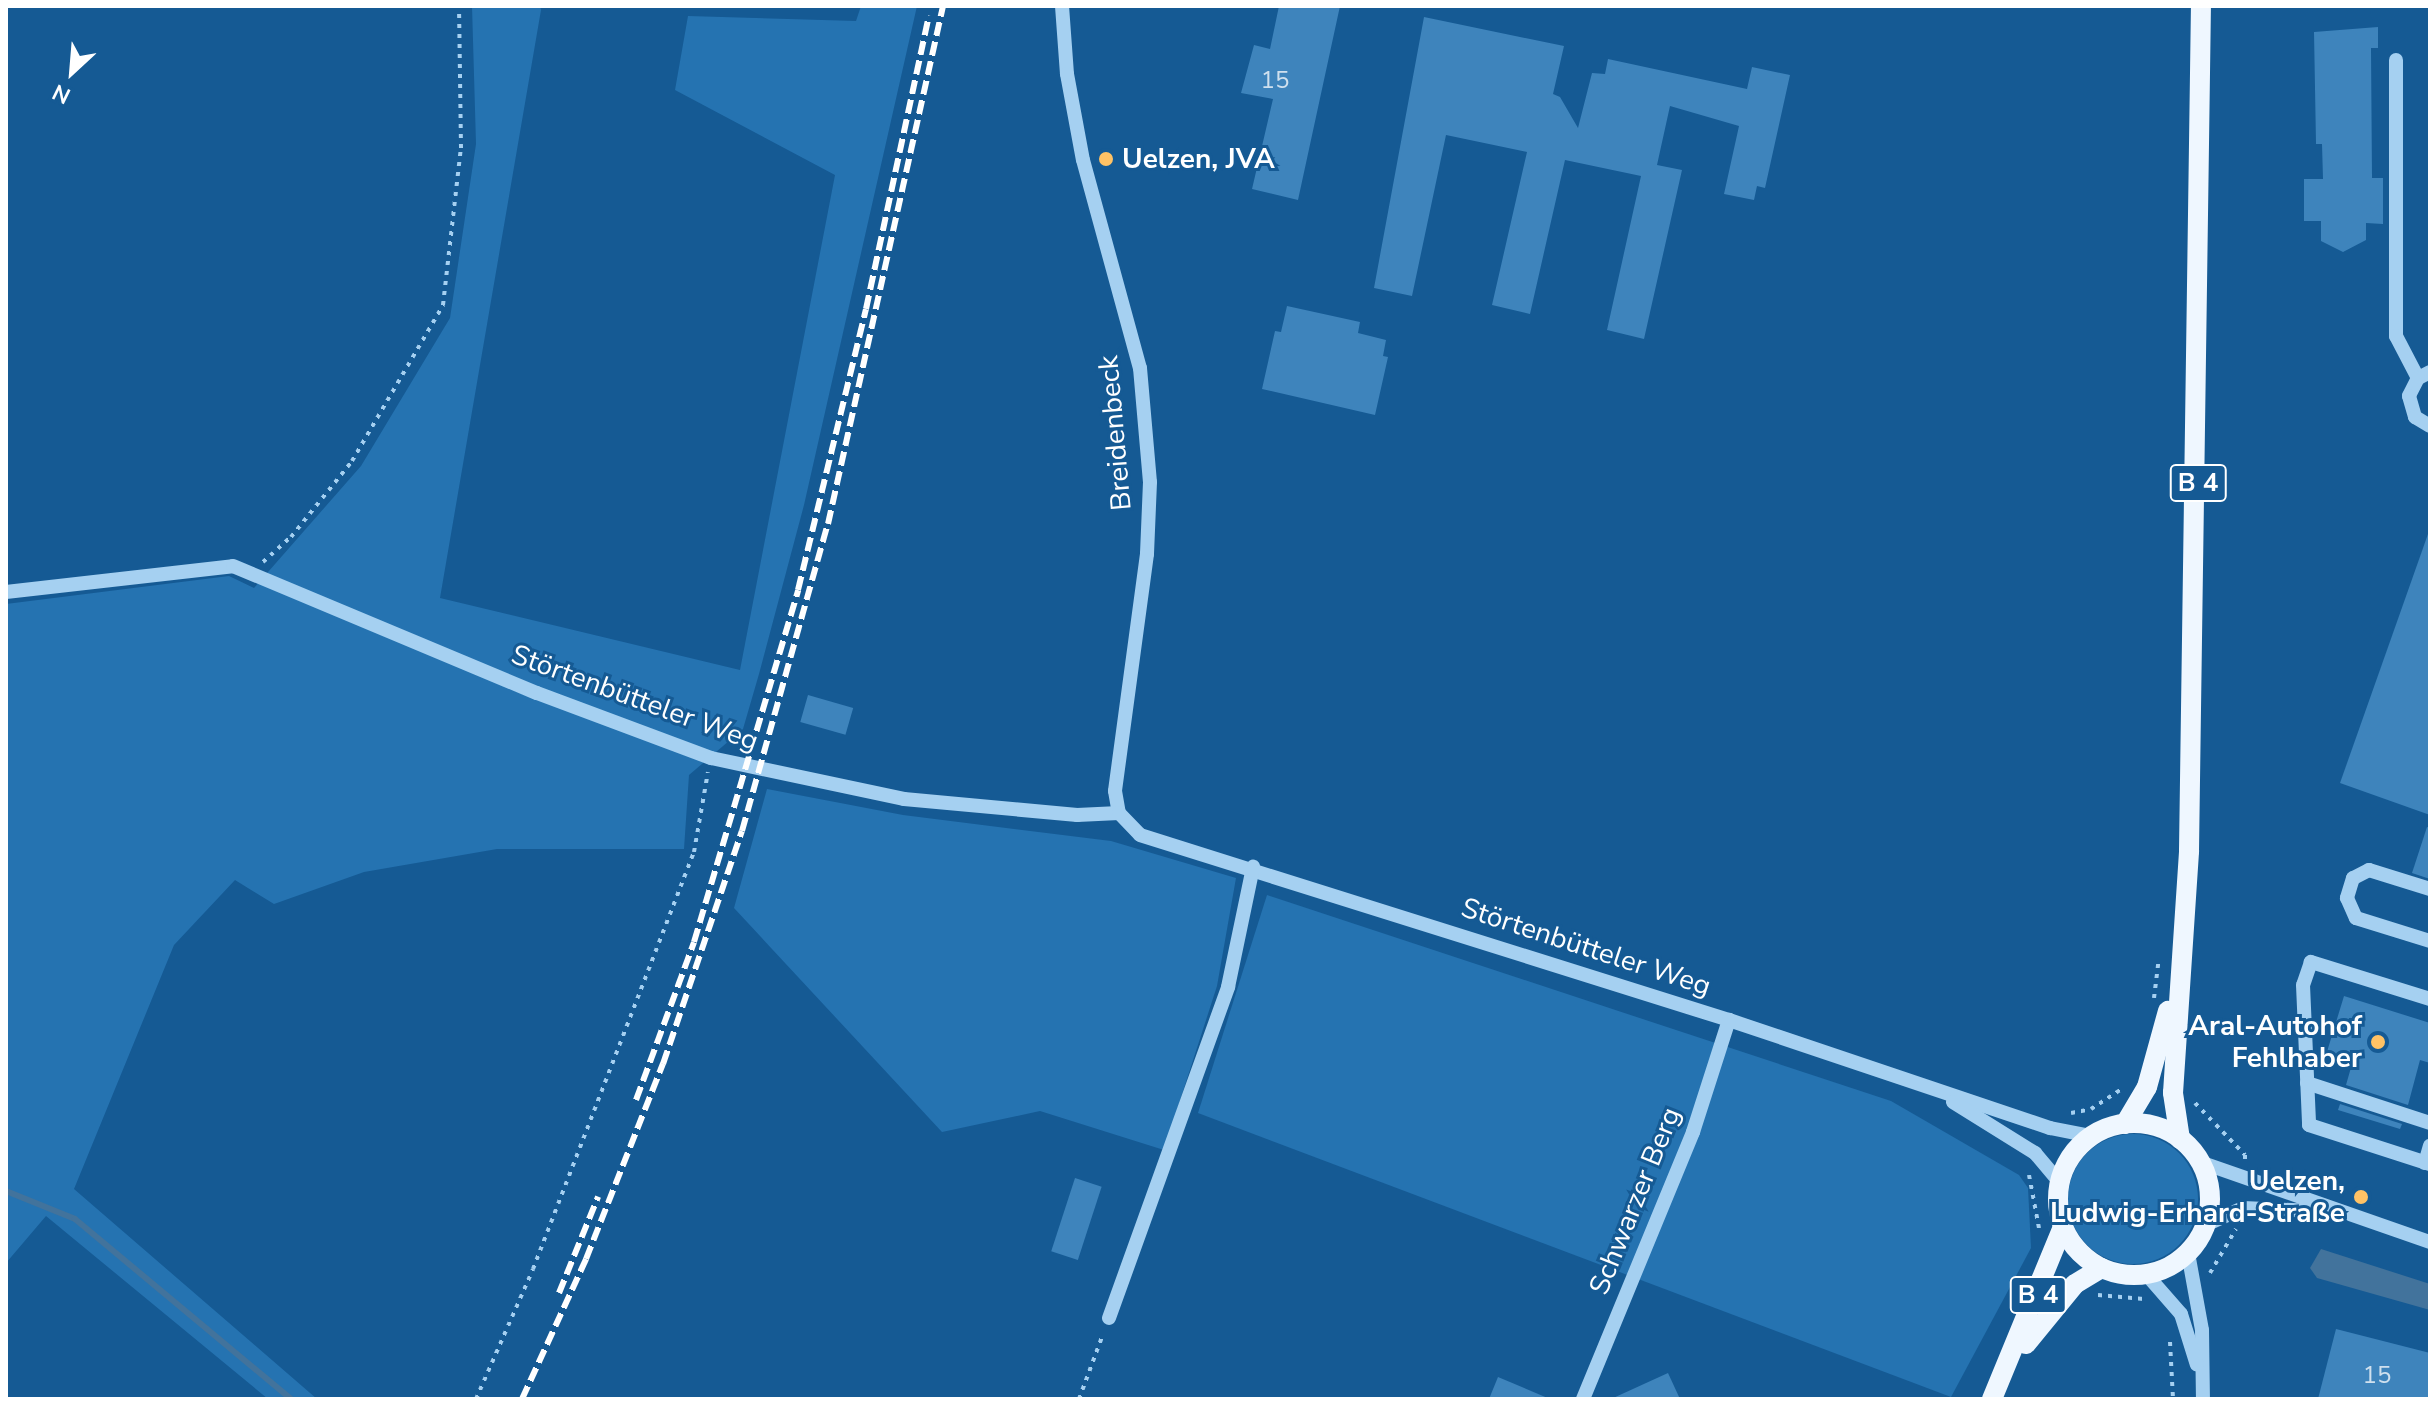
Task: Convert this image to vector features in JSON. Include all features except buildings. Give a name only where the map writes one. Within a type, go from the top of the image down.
[{"type":"main road","name":"B 4","points":[[2125,1124],[2147,1087],[2189,851],[2198,474],[2201,6]]},
{"type":"main road","name":"B 4","points":[[2170,959],[2173,1093],[2180,1139]]},
{"type":"main road","points":[[2125,1124],[2154,1126],[2180,1139],[2200,1162],[2210,1193],[2205,1225],[2188,1253],[2146,1274],[2102,1268],[2078,1252],[2063,1227],[2059,1182],[2077,1149],[2091,1136],[2125,1124]]},
{"type":"main road","name":"B 4","points":[[1992,1399],[2011,1363],[2063,1227]]},
{"type":"main road","name":"B 4","points":[[2011,1363],[2075,1284],[2102,1268]]},
{"type":"street","name":"Breidenbeck","points":[[1062,6],[1067,74],[1083,160],[1140,368],[1150,482],[1147,554],[1115,791],[1119,813]]},
{"type":"street","points":[[2396,60],[2396,336],[2424,375],[2409,396],[2411,410],[2430,426]]},
{"type":"street","name":"Störtenbütteler Weg","points":[[6,592],[233,566],[537,693],[711,758],[904,799],[1077,815],[1119,813],[1140,835],[1253,867],[1903,1076],[2050,1128],[2091,1136]]},
{"type":"street","points":[[1109,1318],[1228,987],[1253,867]]},
{"type":"street","points":[[2430,889],[2369,870],[2353,878],[2347,898],[2356,918],[2430,941]]},
{"type":"street","points":[[2430,999],[2311,962],[2303,985],[2309,1125],[2376,1150],[2428,1163],[2430,1146]]},
{"type":"street","name":"Schwarzer Berg","points":[[1583,1399],[1693,1132],[1729,1020]]},
{"type":"street","name":"Störtenbütteler Weg","points":[[1903,1076],[2035,1153],[2059,1182]]},
{"type":"street","points":[[2307,1083],[2430,1123]]},
{"type":"street","points":[[2200,1162],[2243,1181],[2430,1242]]},
{"type":"street","points":[[2205,1225],[2243,1208],[2343,1215]]},
{"type":"street","points":[[2188,1253],[2202,1330],[2202,1399]]},
{"type":"street","points":[[2146,1274],[2170,1297],[2190,1331],[2202,1399]]},
{"type":"path","points":[[252,572],[291,537],[352,461],[443,305],[461,148],[459,6]]},
{"type":"path","points":[[476,1399],[533,1269],[694,852],[711,758]]},
{"type":"path","points":[[2154,1003],[2170,959]]},
{"type":"path","points":[[2050,1128],[2056,1113],[2091,1109],[2131,1082],[2147,1087]]},
{"type":"path","points":[[2173,1093],[2199,1106],[2245,1155],[2243,1181]]},
{"type":"path","points":[[2035,1153],[2025,1165],[2040,1216],[2038,1244],[2051,1262]]},
{"type":"path","points":[[2194,1285],[2208,1276],[2243,1208]]},
{"type":"path","points":[[2075,1284],[2091,1295],[2116,1294],[2160,1305],[2170,1297]]},
{"type":"path","points":[[1079,1399],[1109,1318]]},
{"type":"path","points":[[2169,1337],[2173,1399]]},
{"type":"shaded area","points":[[472,6],[540,6],[541,10],[440,598],[740,670],[835,175],[675,90],[688,16],[856,21],[861,6],[917,6],[804,505],[759,674],[743,729],[689,775],[684,849],[497,849],[364,872],[274,904],[235,880],[174,945],[74,1189],[317,1399],[268,1399],[46,1216],[6,1263],[6,604],[229,576],[254,588],[361,466],[450,318],[476,144]]},
{"type":"shaded area","points":[[767,789],[903,815],[1111,841],[1236,878],[1217,986],[1164,1150],[1040,1111],[942,1132],[734,908]]},
{"type":"shaded area","points":[[1267,895],[1891,1101],[2019,1175],[2028,1188],[2031,1248],[1951,1397],[1198,1113]]},
{"type":"shaded area","points":[[2133,1134],[2158,1139],[2179,1153],[2193,1174],[2198,1199],[2193,1224],[2179,1245],[2158,1259],[2133,1264],[2108,1259],[2087,1245],[2073,1224],[2068,1199],[2073,1174],[2087,1153],[2108,1139]]},
{"type":"shaded area","points":[[2321,1249],[2430,1284],[2430,1310],[2317,1278],[2310,1268]]},
{"type":"waterway","points":[[6,1191],[75,1219],[291,1399]]},
{"type":"railway","points":[[522,1399],[586,1259],[663,1064],[742,831],[828,524],[943,6]]},
{"type":"railway","points":[[636,1100],[694,942],[798,590],[866,309],[929,16]]},
{"type":"railway","points":[[559,1293],[598,1197]]},
{"type":"place","name":"Uelzen, JVA","points":[[1106,159]]},
{"type":"place","name":"Aral-Autohof Fehlhaber","points":[[2378,1042]]},
{"type":"place","name":"Uelzen, Ludwig-Erhard-Straße","points":[[2361,1197]]}]
